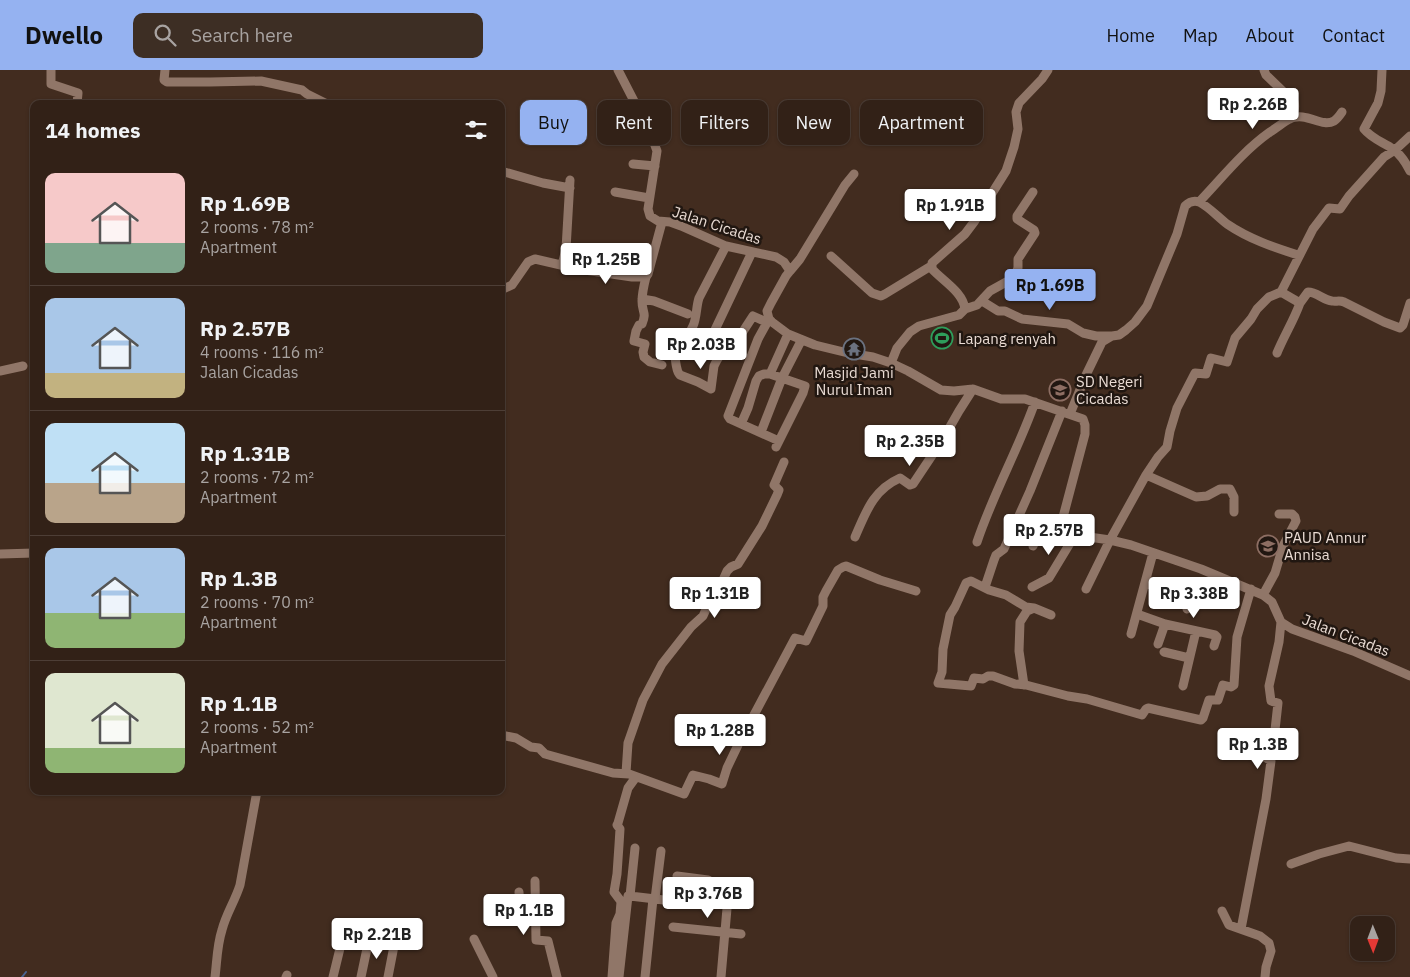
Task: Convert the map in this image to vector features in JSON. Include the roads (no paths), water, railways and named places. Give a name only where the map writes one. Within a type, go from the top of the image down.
[{"type":"street","points":[[51,70],[51,84],[78,93],[77,100]]},
{"type":"street","points":[[165,70],[166,81],[264,81],[302,90],[319,100]]},
{"type":"street","name":"Jalan Cicadas","points":[[618,70],[655,144],[655,166],[648,213],[652,218],[676,224],[726,246],[776,257],[784,262],[790,271]]},
{"type":"street","points":[[831,256],[872,293],[877,295],[886,294],[931,266],[974,222],[1006,171],[1018,127],[1016,112],[1019,103],[1048,70]]},
{"type":"street","points":[[1264,70],[1294,102],[1295,107],[1290,119]]},
{"type":"street","points":[[1382,70],[1381,91],[1378,103],[1364,129],[1375,139],[1395,150],[1410,171]]},
{"type":"street","points":[[1199,202],[1251,146],[1290,119],[1299,116],[1309,117],[1326,123],[1334,120],[1342,112]]},
{"type":"street","points":[[1086,589],[1110,540],[1146,475],[1158,456],[1167,447],[1177,408],[1195,374],[1206,374],[1211,358],[1227,362],[1234,338],[1269,297],[1281,292],[1313,228],[1329,208],[1340,209],[1349,196],[1384,157],[1410,136]]},
{"type":"street","points":[[632,164],[655,166]]},
{"type":"street","points":[[505,172],[543,183],[570,184],[566,250],[562,265]]},
{"type":"street","points":[[741,424],[759,376],[770,374],[806,388],[777,444],[761,432],[741,424],[728,418],[728,413],[758,339],[768,320],[771,303],[786,276],[800,259],[845,185],[854,174]]},
{"type":"street","points":[[615,192],[649,198]]},
{"type":"street","points":[[891,363],[897,348],[910,332],[919,326],[958,315],[965,309],[973,307],[982,301],[990,291],[1008,281],[1016,273],[1018,259],[1034,235],[1034,230],[1017,220],[1019,213],[1033,192]]},
{"type":"street","points":[[985,587],[996,555],[1004,550],[1066,413],[1102,342],[1126,330],[1135,322],[1147,306],[1177,234],[1185,206],[1192,201],[1199,202],[1228,224],[1252,238],[1298,255]]},
{"type":"street","points":[[662,222],[646,277],[642,299],[643,312],[646,316],[636,331],[634,341],[645,344],[644,358],[650,362],[662,365]]},
{"type":"street","points":[[726,246],[699,298],[694,324],[675,354],[674,359],[680,375],[710,389],[712,388],[714,366],[730,340],[740,336],[753,316],[768,320],[801,341],[831,350],[873,357],[891,363],[941,390],[973,389],[1002,399],[1025,399],[1083,419],[1085,426],[1084,434],[1062,521],[1065,527],[1075,535],[1049,578],[1032,587]]},
{"type":"street","points":[[713,334],[752,252]]},
{"type":"street","points":[[505,288],[512,285],[530,260],[535,259],[578,269],[632,277],[646,277]]},
{"type":"street","points":[[931,266],[963,301],[965,309]]},
{"type":"street","points":[[1281,292],[1300,303]]},
{"type":"street","points":[[1277,353],[1286,332],[1297,314],[1300,303],[1308,292],[1332,301],[1344,302],[1400,328],[1403,325],[1410,303]]},
{"type":"street","points":[[642,299],[654,301],[688,314]]},
{"type":"street","points":[[982,301],[998,311],[1005,311],[1022,319],[1068,324],[1083,333],[1096,336],[1112,336]]},
{"type":"street","points":[[690,332],[713,334],[730,340]]},
{"type":"street","points":[[770,374],[788,334]]},
{"type":"street","points":[[761,432],[782,378],[801,341]]},
{"type":"street","points":[[0,372],[23,366]]},
{"type":"street","points":[[856,537],[866,510],[880,492],[900,478],[910,485],[913,484],[944,439],[958,411],[973,389]]},
{"type":"street","points":[[977,542],[1035,402]]},
{"type":"street","points":[[626,774],[628,743],[643,700],[662,664],[691,627],[703,616],[708,605],[715,598],[727,571],[738,564],[762,526],[777,495],[778,490],[774,486],[784,462]]},
{"type":"street","points":[[1146,475],[1196,497],[1207,496],[1220,489],[1230,489],[1234,497],[1234,512]]},
{"type":"street","points":[[1263,595],[1275,573],[1283,546],[1296,521],[1292,514],[1279,514]]},
{"type":"street","points":[[1033,546],[1044,521],[1051,519],[1062,521]]},
{"type":"street","name":"Jalan Cicadas","points":[[1075,535],[1110,540],[1153,553],[1201,569],[1251,589],[1272,602],[1281,622],[1292,629],[1354,651],[1410,676]]},
{"type":"street","points":[[0,554],[30,553]]},
{"type":"street","points":[[1131,634],[1153,553]]},
{"type":"street","points":[[505,736],[516,738],[531,747],[541,748],[546,754],[613,773],[626,774],[684,794],[693,776],[723,784],[731,760],[756,708],[795,638],[806,641],[824,606],[824,594],[840,568],[846,566],[880,580],[916,591]]},
{"type":"street","points":[[1051,615],[1026,607],[1006,595],[985,587],[971,582],[966,583],[950,615],[942,672],[938,682],[940,684],[971,686],[974,678],[983,679],[993,676],[1015,684],[1087,699],[1142,715],[1144,715],[1146,708],[1148,708],[1201,720],[1210,700],[1218,700],[1223,685],[1232,687],[1234,685],[1237,638],[1251,589]]},
{"type":"street","points":[[1146,583],[1189,598],[1187,609]]},
{"type":"street","points":[[1170,603],[1173,592]]},
{"type":"street","points":[[1024,685],[1019,651],[1020,622],[1028,611],[1034,608]]},
{"type":"street","points":[[1137,614],[1165,624],[1217,636],[1214,646]]},
{"type":"street","points":[[1241,929],[1266,799],[1271,761],[1263,756],[1274,741],[1278,703],[1272,702],[1269,686],[1281,622]]},
{"type":"street","points":[[1158,644],[1165,624]]},
{"type":"street","points":[[1183,686],[1196,631]]},
{"type":"street","points":[[1164,652],[1189,658]]},
{"type":"street","points":[[612,977],[616,926],[621,902],[614,892],[620,829],[618,823],[628,788],[636,777]]},
{"type":"street","points":[[215,977],[219,940],[240,886],[256,795]]},
{"type":"street","points":[[1291,864],[1348,846],[1396,858],[1410,859]]},
{"type":"street","points":[[619,977],[635,848]]},
{"type":"street","points":[[645,977],[661,851]]},
{"type":"street","points":[[630,896],[706,905],[708,880],[677,876]]},
{"type":"street","points":[[535,881],[536,940],[548,940],[550,950]]},
{"type":"street","points":[[519,892],[520,907],[536,907]]},
{"type":"street","points":[[707,895],[728,897],[721,977]]},
{"type":"street","points":[[1222,911],[1229,924],[1260,936],[1267,940],[1271,946],[1272,951],[1266,967],[1265,977]]},
{"type":"street","points":[[673,927],[741,934]]},
{"type":"street","points":[[333,977],[344,932]]},
{"type":"street","points":[[361,977],[369,939]]},
{"type":"street","points":[[474,939],[493,977]]},
{"type":"street","points":[[388,977],[394,946]]},
{"type":"waterway","points":[[22,977],[26,972]]},
{"type":"place","name":"Lapang renyah","points":[[942,338]]},
{"type":"place","name":"Masjid Jami Nurul Iman","points":[[854,349]]},
{"type":"place","name":"SD Negeri Cicadas","points":[[1060,390]]},
{"type":"place","name":"PAUD Annur Annisa","points":[[1268,546]]}]
